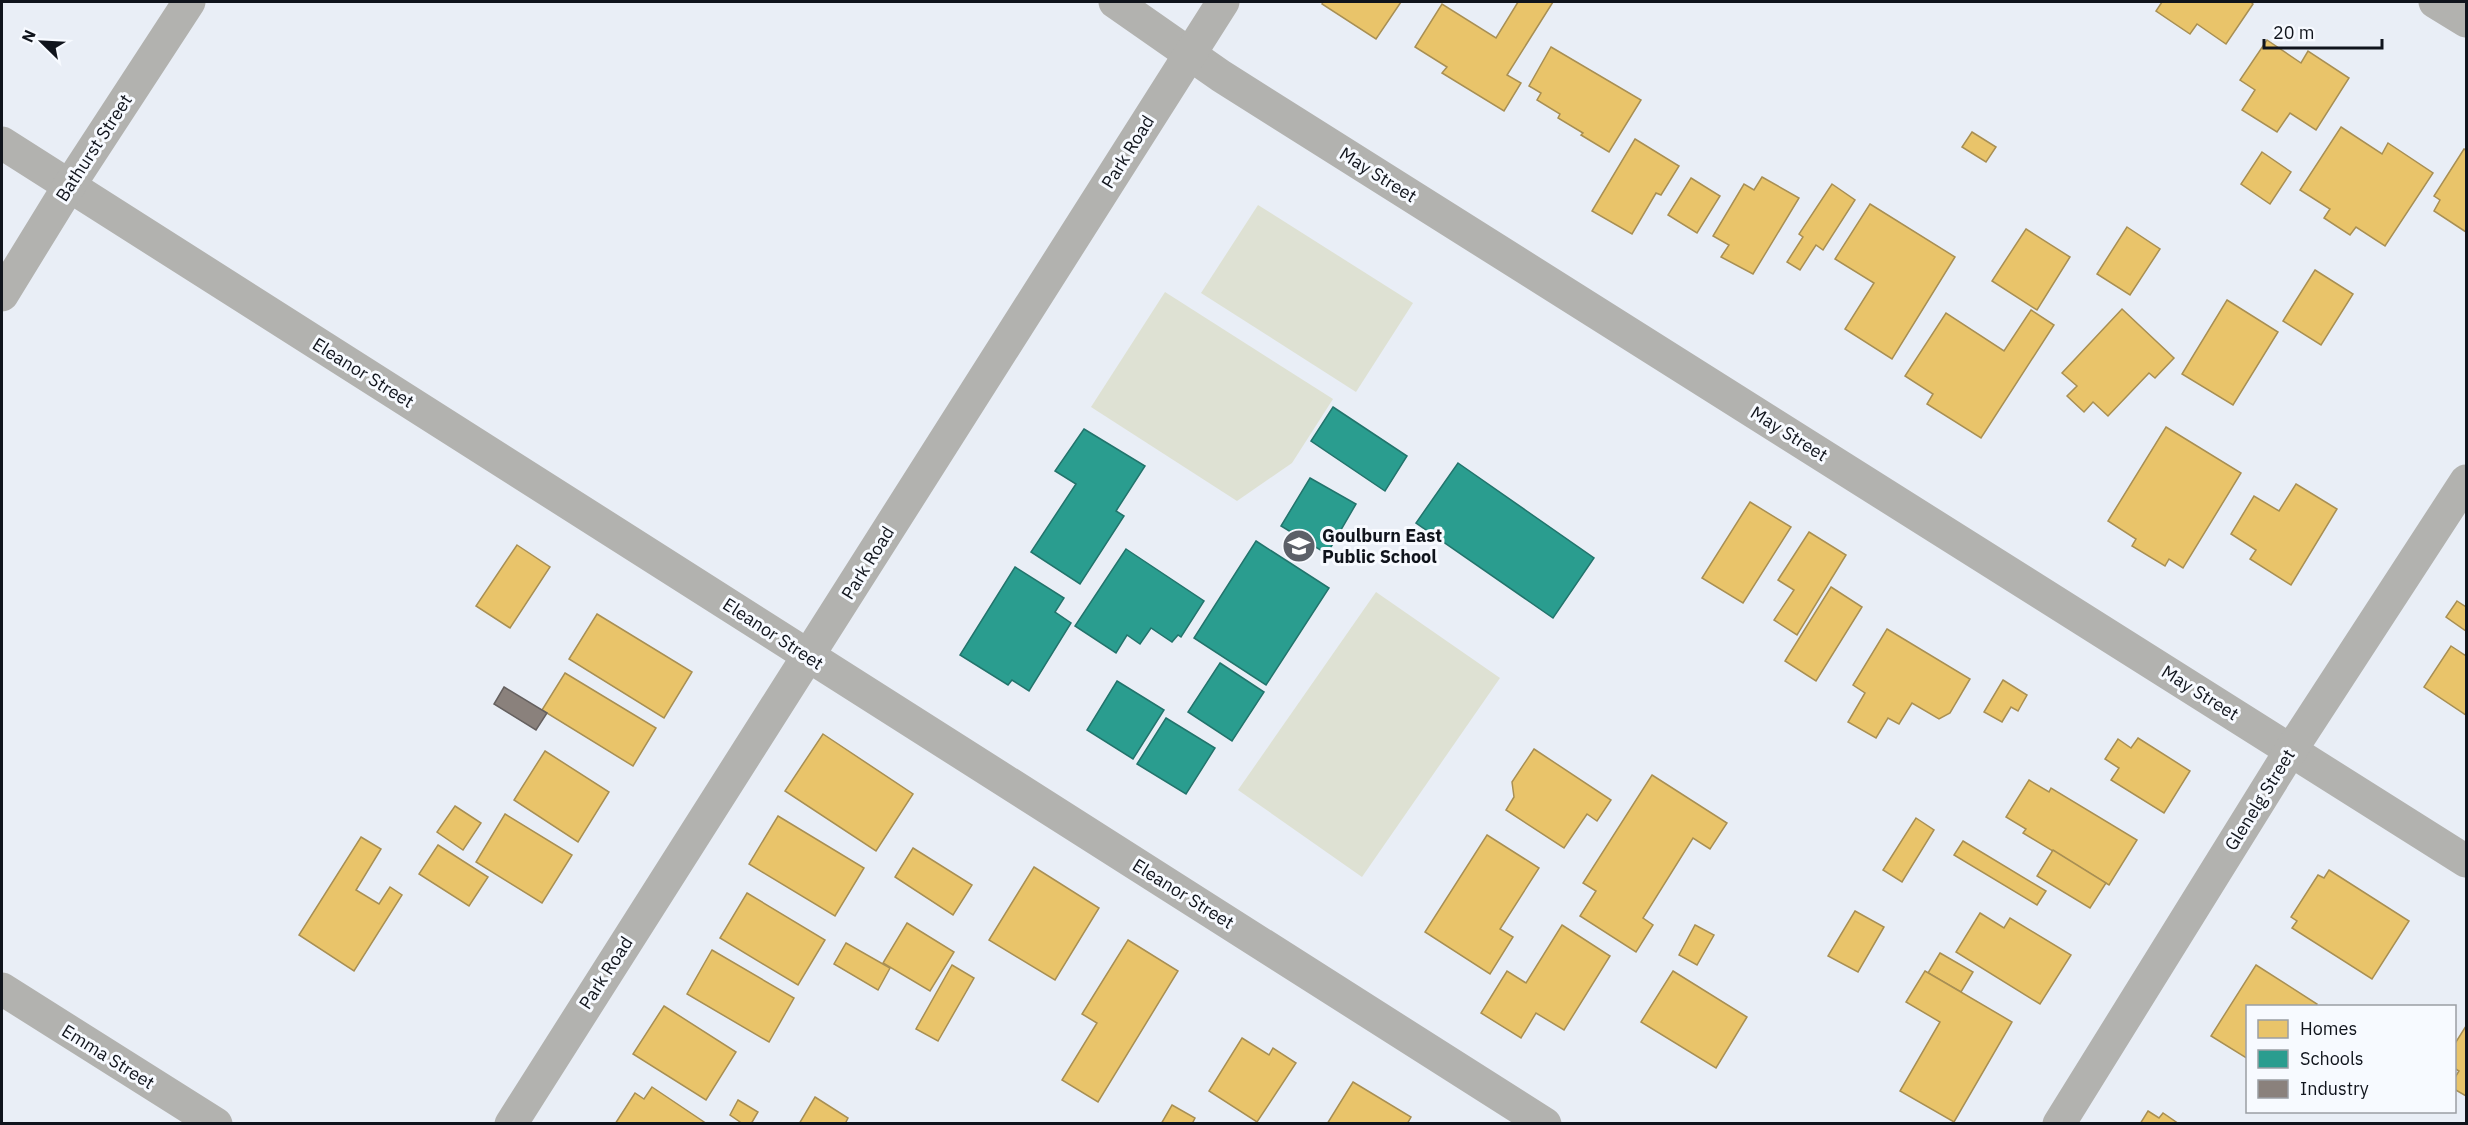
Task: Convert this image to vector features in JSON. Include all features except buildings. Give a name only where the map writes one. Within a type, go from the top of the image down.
[{"type":"street","name":"Bathurst Street","points":[[2,296],[69,186],[189,2]]},
{"type":"street","name":"May Street","points":[[1114,2],[1189,55],[2466,861]]},
{"type":"street","name":"Park Road","points":[[511,1124],[1223,2]]},
{"type":"street","points":[[2435,2],[2466,21]]},
{"type":"street","name":"Eleanor Street","points":[[2,143],[1545,1124]]},
{"type":"street","name":"Glenelg Street","points":[[2059,1124],[2291,750],[2466,481]]},
{"type":"street","name":"Emma Street","points":[[2,989],[216,1124]]},
{"type":"shaded area","points":[[1258,205],[1413,303],[1356,392],[1201,293]]},
{"type":"shaded area","points":[[1165,292],[1333,399],[1292,463],[1237,501],[1091,407]]},
{"type":"shaded area","points":[[1376,592],[1500,678],[1362,877],[1238,790]]},
{"type":"place","name":"Goulburn East Public School","points":[[1299,546]]}]
